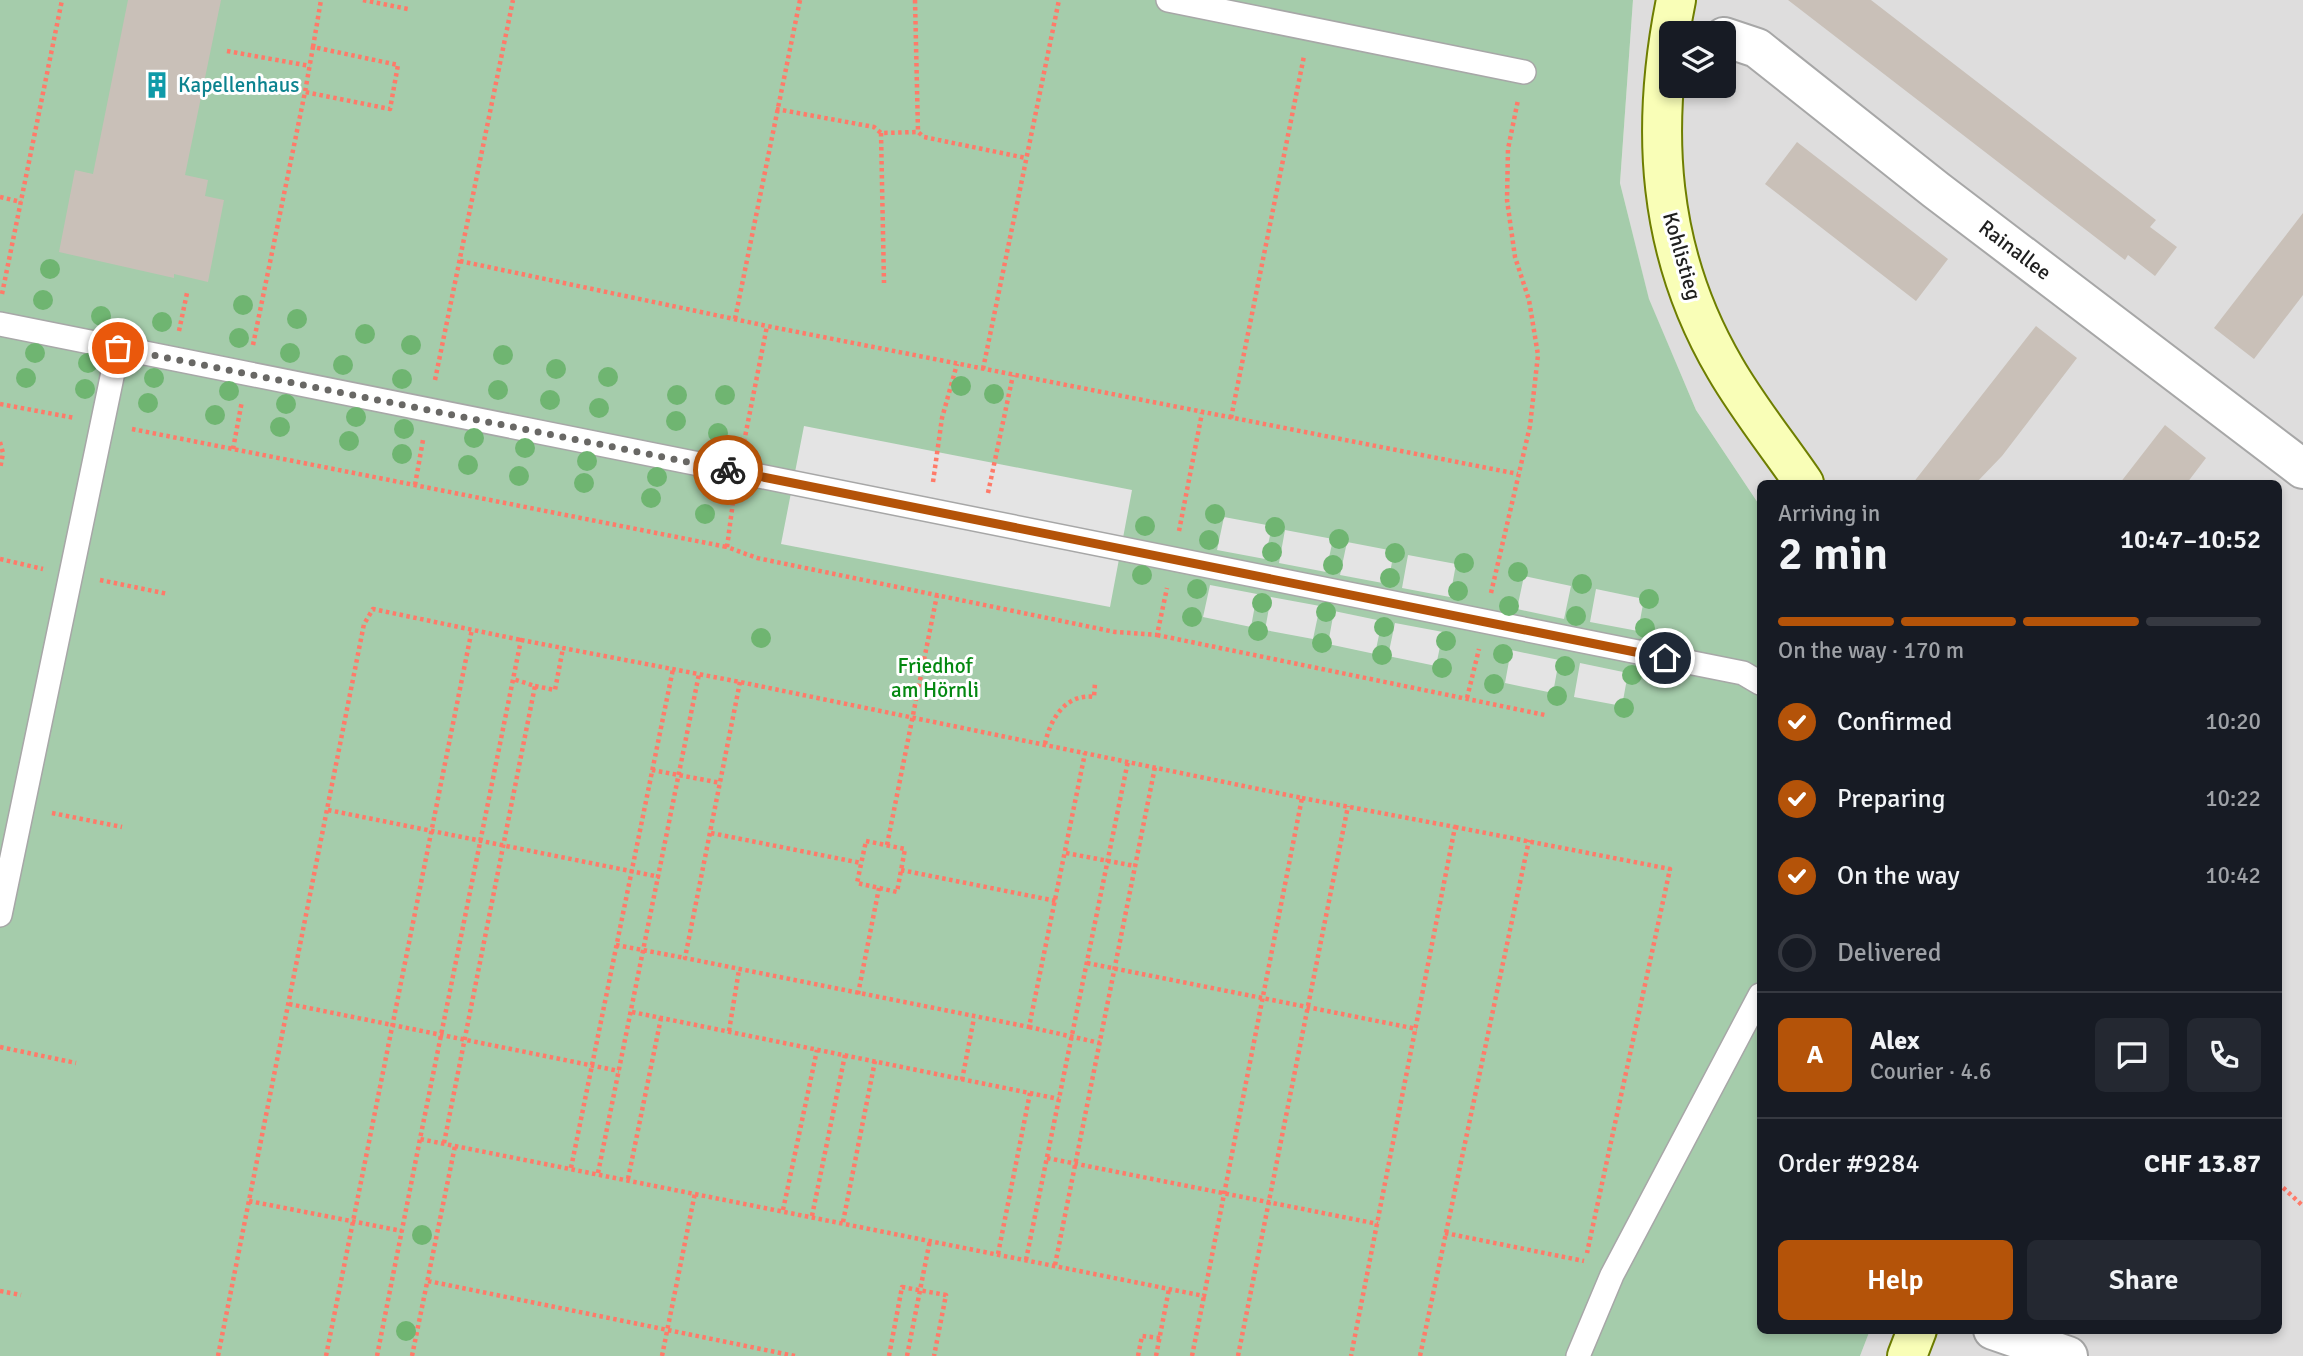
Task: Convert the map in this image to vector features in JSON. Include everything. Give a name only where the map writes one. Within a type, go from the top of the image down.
[{"type":"street","name":"Kohlistieg","points":[[1674,13],[1660,131],[1671,231],[1693,301],[1724,368],[1802,480]]},
{"type":"street","name":"Rainallee","points":[[1736,41],[1757,48],[1925,182],[2303,469]]},
{"type":"street","points":[[1907,1356],[1915,1334]]},
{"type":"street","points":[[2005,1334],[2068,1356]]},
{"type":"lane","points":[[1168,0],[1524,72]]},
{"type":"lane","points":[[0,324],[1743,673],[1757,680]]},
{"type":"lane","points":[[0,915],[118,348]]},
{"type":"lane","points":[[1578,1356],[1612,1275],[1757,1001]]},
{"type":"path","points":[[0,305],[62,0]]},
{"type":"path","points":[[233,449],[321,0]]},
{"type":"path","points":[[363,0],[408,9]]},
{"type":"path","points":[[415,485],[513,0]]},
{"type":"path","points":[[735,319],[800,0]]},
{"type":"path","points":[[915,0],[918,132]]},
{"type":"path","points":[[983,369],[1059,0]]},
{"type":"path","points":[[1231,418],[1309,29]]},
{"type":"path","points":[[305,92],[390,109],[398,65],[313,47]]},
{"type":"path","points":[[227,51],[310,66]]},
{"type":"path","points":[[1467,698],[1530,426],[1538,355],[1529,300],[1515,257],[1507,200],[1508,149],[1524,72]]},
{"type":"path","points":[[776,109],[874,127],[881,133],[918,132],[924,137],[1026,158]]},
{"type":"path","points":[[881,133],[884,283]]},
{"type":"path","points":[[0,197],[21,202]]},
{"type":"path","points":[[460,261],[767,326],[1518,474]]},
{"type":"path","points":[[727,547],[738,472],[767,326]]},
{"type":"path","points":[[929,510],[942,418],[957,364]]},
{"type":"path","points":[[981,521],[1013,375]]},
{"type":"path","points":[[0,404],[727,547],[757,558],[1115,632],[1157,635],[1545,715]]},
{"type":"path","points":[[1157,635],[1202,413]]},
{"type":"path","points":[[0,442],[0,470]]},
{"type":"path","points":[[0,559],[169,594]]},
{"type":"path","points":[[887,845],[937,595]]},
{"type":"path","points":[[218,1356],[364,624],[373,609],[1302,798],[1670,869],[1585,1261],[1445,1233]]},
{"type":"path","points":[[326,1356],[472,629]]},
{"type":"path","points":[[377,1356],[521,640]]},
{"type":"path","points":[[513,679],[555,690],[563,648]]},
{"type":"path","points":[[570,1168],[673,669]]},
{"type":"path","points":[[598,1173],[699,674]]},
{"type":"path","points":[[685,958],[740,682]]},
{"type":"path","points":[[1045,744],[1047,733],[1061,710],[1074,698],[1094,697],[1096,683]]},
{"type":"path","points":[[444,1143],[535,686]]},
{"type":"path","points":[[1029,1027],[1085,753]]},
{"type":"path","points":[[1026,1260],[1128,761]]},
{"type":"path","points":[[1055,1265],[1154,767]]},
{"type":"path","points":[[652,770],[721,783]]},
{"type":"path","points":[[1192,1356],[1302,798]]},
{"type":"path","points":[[1238,1356],[1348,806]]},
{"type":"path","points":[[22,807],[122,827]]},
{"type":"path","points":[[327,810],[660,877]]},
{"type":"path","points":[[1351,1356],[1455,827]]},
{"type":"path","points":[[711,833],[861,863]]},
{"type":"path","points":[[1420,1356],[1529,841]]},
{"type":"path","points":[[866,842],[887,845],[905,849],[897,892],[857,883],[866,842]]},
{"type":"path","points":[[1066,853],[1135,866]]},
{"type":"path","points":[[901,870],[1056,901]]},
{"type":"path","points":[[858,994],[879,888]]},
{"type":"path","points":[[617,945],[1100,1043]]},
{"type":"path","points":[[1087,962],[1417,1029]]},
{"type":"path","points":[[729,1031],[739,970]]},
{"type":"path","points":[[289,1004],[619,1071]]},
{"type":"path","points":[[632,1013],[1059,1098]]},
{"type":"path","points":[[628,1179],[661,1018]]},
{"type":"path","points":[[962,1080],[974,1018]]},
{"type":"path","points":[[0,1047],[76,1063]]},
{"type":"path","points":[[783,1210],[817,1050]]},
{"type":"path","points":[[812,1216],[845,1055]]},
{"type":"path","points":[[843,1222],[875,1061]]},
{"type":"path","points":[[998,1254],[1030,1093]]},
{"type":"path","points":[[420,1139],[1204,1296]]},
{"type":"path","points":[[412,1356],[455,1146]]},
{"type":"path","points":[[1047,1158],[1378,1224]]},
{"type":"path","points":[[2282,1187],[2303,1206]]},
{"type":"path","points":[[662,1356],[695,1193]]},
{"type":"path","points":[[249,1200],[402,1231]]},
{"type":"path","points":[[907,1356],[930,1240]]},
{"type":"path","points":[[428,1281],[795,1356]]},
{"type":"path","points":[[889,1356],[902,1287],[946,1295],[934,1356]]},
{"type":"path","points":[[1156,1356],[1169,1289]]},
{"type":"path","points":[[0,1291],[21,1295]]},
{"type":"path","points":[[1138,1356],[1142,1336],[1160,1338]]},
{"type":"shaded area","points":[[1633,0],[2303,0],[2303,1356],[1860,1356],[1868,1334],[2282,1334],[2282,480],[1757,480],[1757,502],[1696,410],[1649,300],[1620,183]]},
{"type":"shaded area","points":[[804,426],[1132,490],[1110,607],[781,544]]},
{"type":"shaded area","points":[[1224,517],[1272,526],[1265,559],[1217,550]]},
{"type":"shaded area","points":[[1285,530],[1333,539],[1326,572],[1279,563]]},
{"type":"shaded area","points":[[1347,542],[1394,551],[1388,584],[1340,575]]},
{"type":"shaded area","points":[[1408,555],[1456,564],[1450,597],[1402,588]]},
{"type":"shaded area","points":[[1524,576],[1571,586],[1564,619],[1517,609]]},
{"type":"shaded area","points":[[1210,585],[1257,594],[1251,627],[1203,617]]},
{"type":"shaded area","points":[[1596,589],[1644,599],[1638,631],[1590,622]]},
{"type":"shaded area","points":[[1271,597],[1320,606],[1313,639],[1265,630]]},
{"type":"shaded area","points":[[1334,611],[1382,621],[1375,654],[1328,644]]},
{"type":"shaded area","points":[[1395,623],[1443,632],[1436,666],[1388,656]]},
{"type":"shaded area","points":[[1511,650],[1559,660],[1553,693],[1505,683]]},
{"type":"shaded area","points":[[1580,663],[1628,673],[1622,706],[1574,697]]},
{"type":"green space","name":"Friedhof am Hörnli","points":[[0,0],[1633,0],[1620,183],[1649,299],[1696,410],[1757,502],[1757,1334],[1868,1334],[1860,1356],[0,1356]]},
{"type":"building","name":"Kapellenhaus","points":[[128,0],[221,0],[185,175],[208,180],[205,196],[224,200],[208,282],[174,274],[174,278],[59,252],[75,170],[93,174]]},
{"type":"building","points":[[1788,0],[1871,0],[2156,220],[2150,227],[2177,247],[2155,276],[2128,255],[2125,260]]},
{"type":"building","points":[[1797,142],[1948,259],[1916,301],[1765,184]]},
{"type":"building","points":[[2303,213],[2303,295],[2254,359],[2214,328]]},
{"type":"building","points":[[2036,326],[2077,358],[2002,456],[1979,480],[1915,480]]},
{"type":"building","points":[[2165,425],[2206,458],[2189,480],[2122,480]]},
{"type":"way so far","points":[[118,348],[429,408],[728,470]]},
{"type":"place","name":"Kapellenhaus","points":[[157,85]]},
{"type":"route","points":[[728,470],[1665,658]]}]
